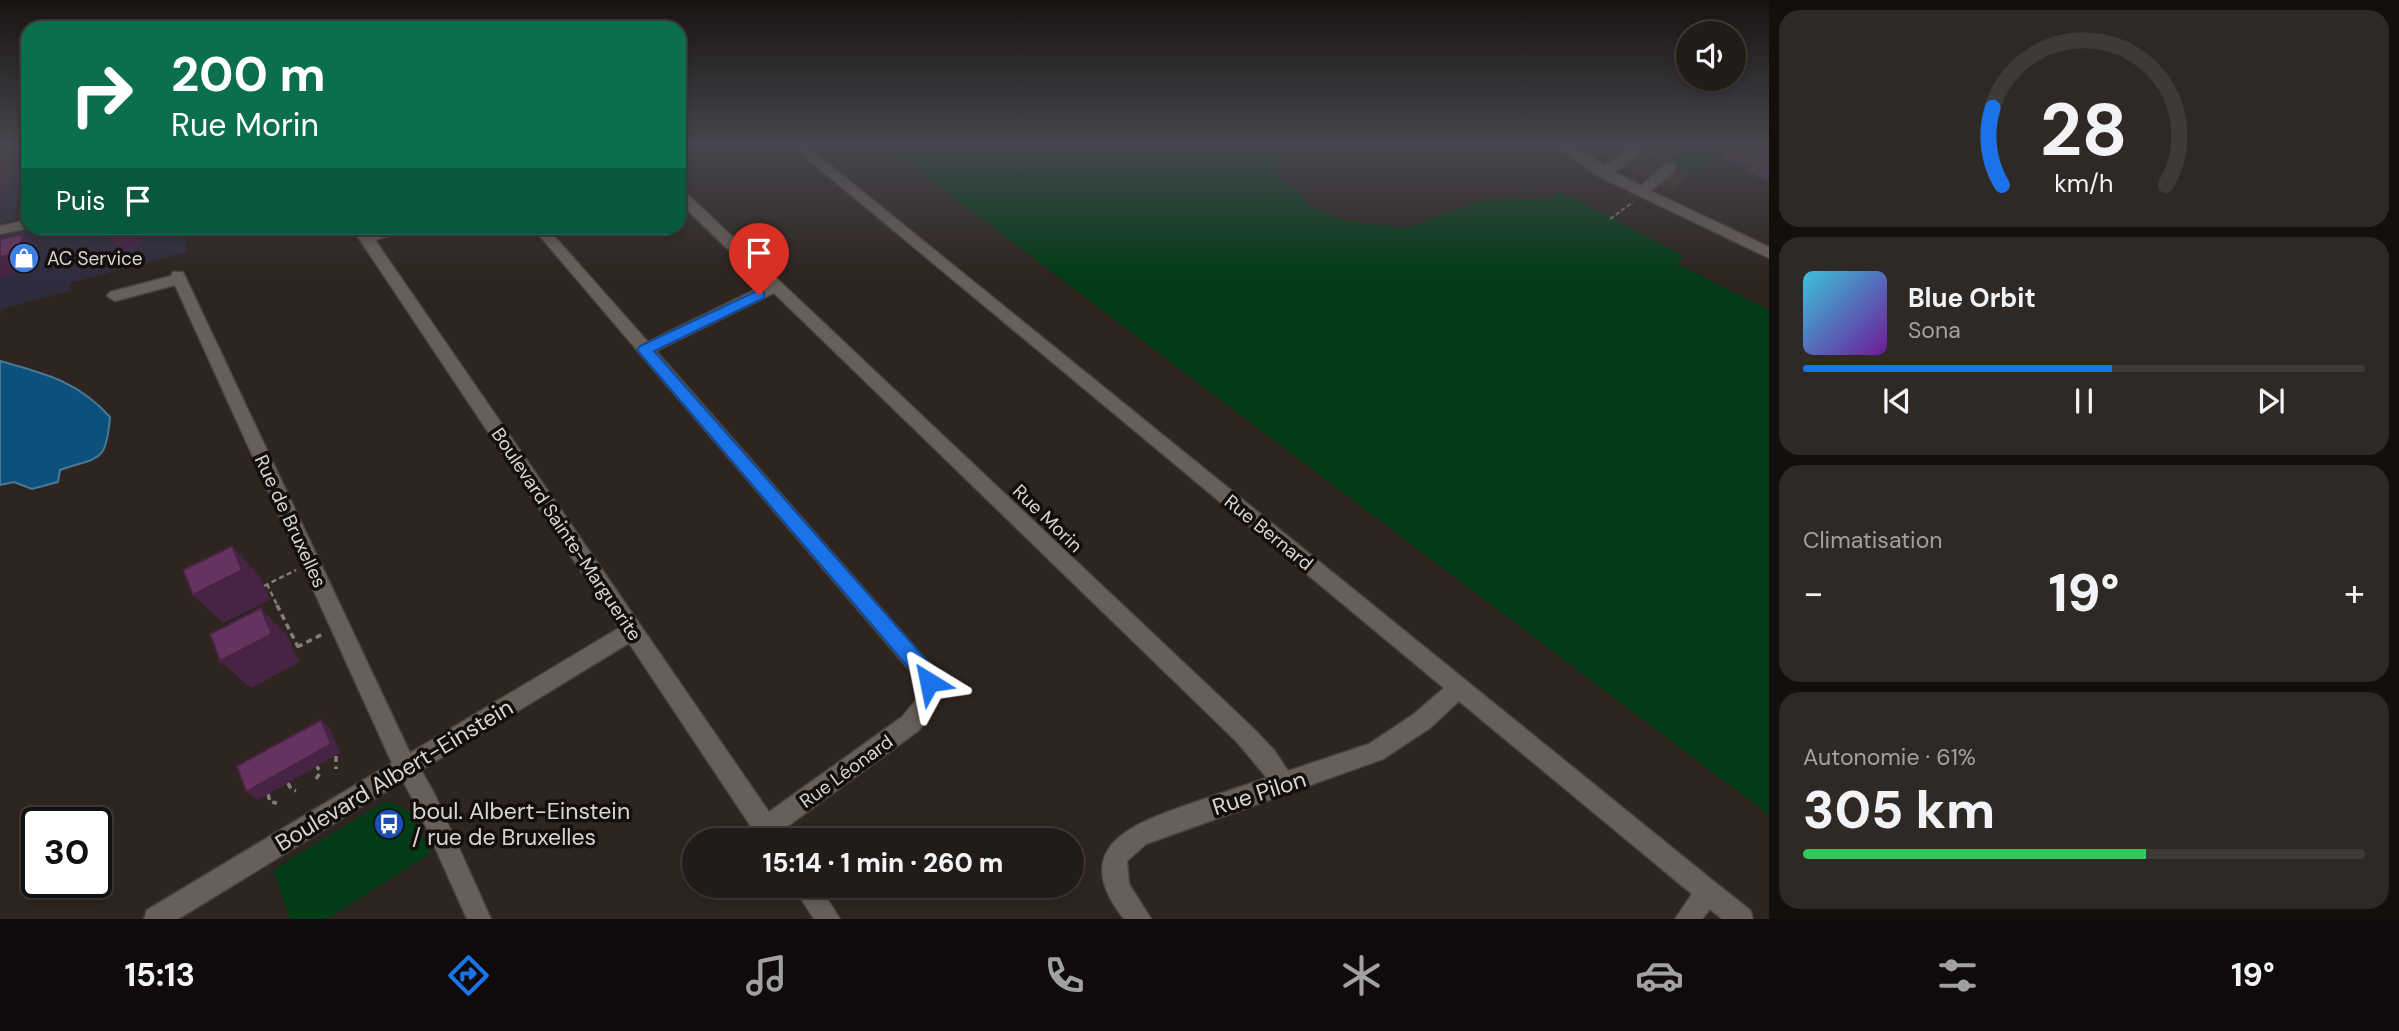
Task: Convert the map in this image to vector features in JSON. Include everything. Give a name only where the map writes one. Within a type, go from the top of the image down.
[{"type":"street","name":"Rue Bernard","points":[[849,188],[1741,919]]},
{"type":"street","points":[[1639,188],[1769,253]]},
{"type":"street","points":[[1644,191],[1769,243]]},
{"type":"street","name":"Rue Morin","points":[[686,201],[1256,746],[1285,785]]},
{"type":"street","points":[[0,230],[21,226]]},
{"type":"street","name":"Boulevard Sainte-Marguerite","points":[[364,235],[766,828]]},
{"type":"street","name":"Rue Léonard","points":[[546,235],[922,669],[929,682],[929,701],[910,724],[778,828]]},
{"type":"street","name":"Rue de Bruxelles","points":[[116,296],[178,277],[392,742],[426,801],[479,919]]},
{"type":"street","points":[[645,350],[776,286]]},
{"type":"street","name":"Boulevard Albert-Einstein","points":[[156,919],[632,631]]},
{"type":"street","name":"Rue Pilon","points":[[1139,919],[1120,895],[1115,883],[1115,859],[1127,842],[1156,827],[1357,760],[1391,743],[1422,721],[1459,688]]},
{"type":"street","points":[[1687,919],[1709,892]]},
{"type":"street","points":[[813,898],[828,919]]},
{"type":"path","points":[[1610,219],[1644,191]]},
{"type":"path","points":[[310,563],[266,585],[296,648],[339,625]]},
{"type":"path","points":[[335,756],[338,762],[336,769]]},
{"type":"path","points":[[316,779],[320,773],[317,766]]},
{"type":"path","points":[[288,783],[296,791]]},
{"type":"path","points":[[268,794],[270,802],[277,803]]},
{"type":"shaded area","points":[[0,188],[21,188],[14,220],[0,224]]},
{"type":"shaded area","points":[[21,232],[21,235],[186,235],[187,252],[70,283],[70,291],[4,308],[0,316],[0,236]]},
{"type":"green space","points":[[941,188],[1294,188],[1303,194],[1308,205],[1341,220],[1408,228],[1480,201],[1551,198],[1562,192],[1684,256],[1676,263],[1769,310],[1769,815]]},
{"type":"green space","points":[[391,802],[408,812],[412,810],[430,854],[327,919],[290,919],[273,870],[382,803]]},
{"type":"water","points":[[0,361],[60,380],[98,405],[110,417],[103,451],[92,459],[60,470],[58,482],[32,489],[14,482],[0,485]]},
{"type":"building","points":[[23,235],[19,253],[0,257],[0,239]]},
{"type":"building","points":[[232,546],[242,570],[193,595],[183,570]]},
{"type":"building","points":[[261,608],[272,634],[220,661],[210,634]]},
{"type":"building","points":[[321,720],[331,744],[246,792],[237,766]]},
{"type":"place","name":"AC Service","points":[[24,258]]},
{"type":"place","name":"boul. Albert-Einstein / rue de Bruxelles","points":[[389,824]]},
{"type":"route","points":[[759,295],[645,350],[922,669],[929,682]]}]
